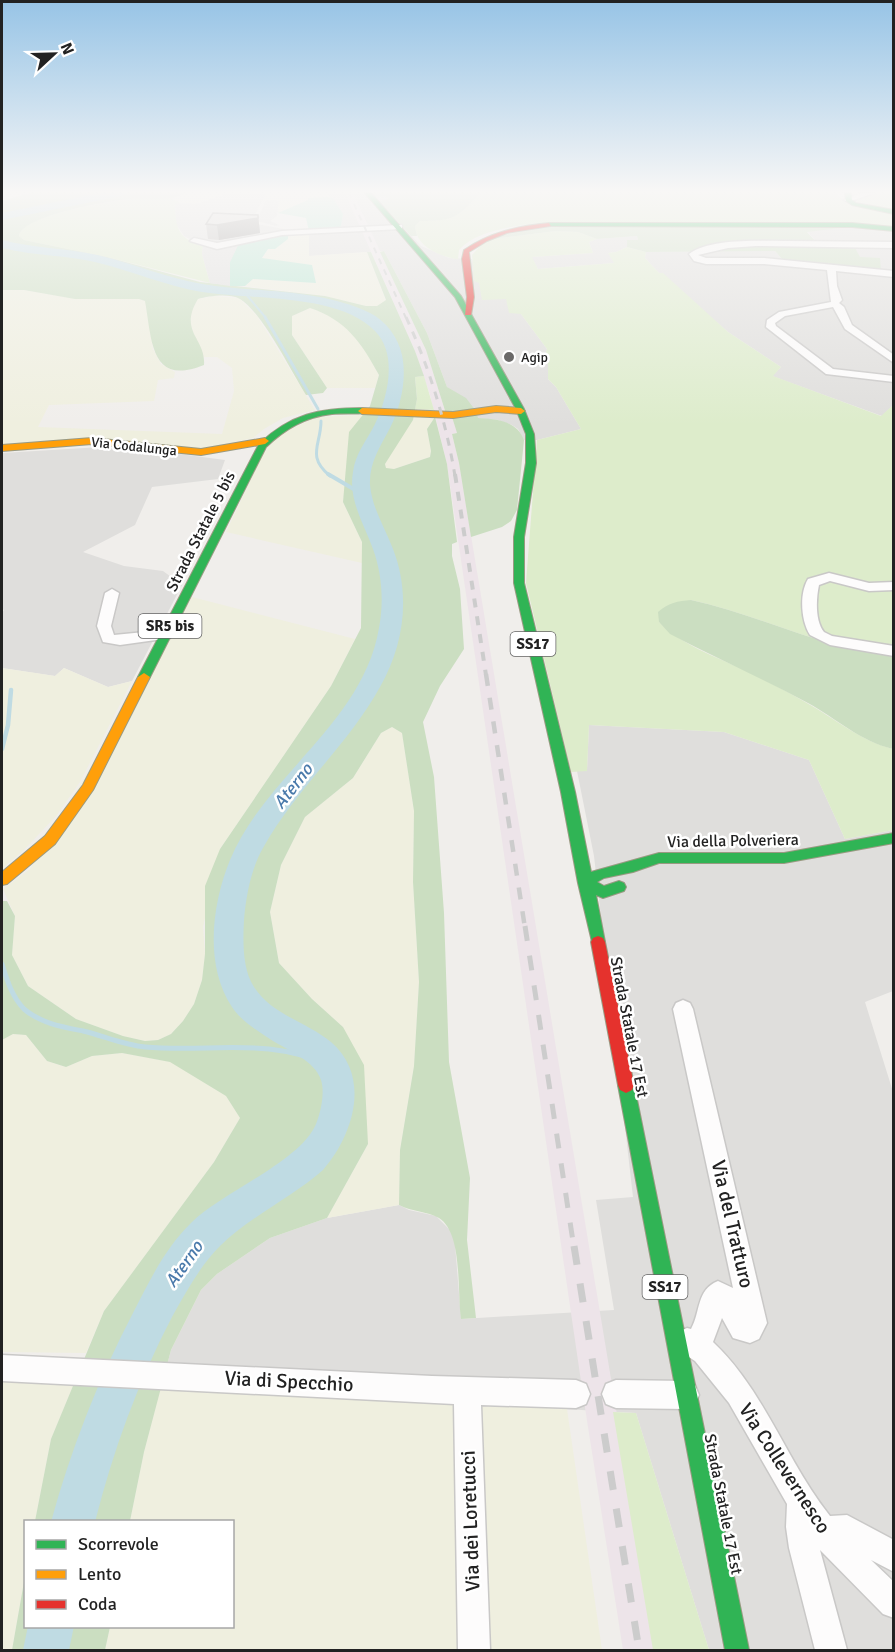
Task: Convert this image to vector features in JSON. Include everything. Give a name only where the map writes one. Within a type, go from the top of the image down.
[{"type":"main road","name":"SS17","points":[[442,270],[463,291],[468,312],[521,411]]},
{"type":"main road","points":[[463,291],[464,270]]},
{"type":"main road","points":[[493,413],[505,402],[510,392]]},
{"type":"main road","name":"Strada Statale 5 bis","points":[[2,880],[50,840],[97,771],[266,441],[278,429],[303,417],[323,413],[358,411],[410,414],[493,413],[509,417],[521,411]]},
{"type":"main road","name":"Strada Statale 17 Est","points":[[521,411],[530,434],[531,464],[519,537],[519,583],[563,769],[592,923],[685,1343],[685,1395],[737,1650]]},
{"type":"main road","name":"Strada Statale 5 bis","points":[[493,413],[530,434]]},
{"type":"main road","name":"Via Codalunga","points":[[2,448],[92,441],[201,452],[266,441]]},
{"type":"main road","name":"Via della Polveriera","points":[[585,883],[597,874],[659,858],[784,858],[894,838]]},
{"type":"main road","points":[[579,852],[594,866],[616,870]]},
{"type":"main road","points":[[592,923],[605,902],[644,863]]},
{"type":"main road","points":[[585,883],[603,892],[619,887]]},
{"type":"street","points":[[831,270],[832,286],[837,302],[834,304]]},
{"type":"street","points":[[857,270],[890,274]]},
{"type":"street","points":[[894,360],[851,330],[845,323],[839,306],[834,304],[782,314],[772,320],[771,327],[830,372],[894,379]]},
{"type":"street","points":[[894,586],[869,588],[829,577],[813,582],[810,589],[813,628],[818,634],[830,640],[894,651]]},
{"type":"street","points":[[112,593],[104,626],[108,639],[116,641],[145,635],[165,635]]},
{"type":"street","name":"Via del Tratturo","points":[[683,1009],[754,1323],[750,1330],[742,1329],[725,1297],[718,1294],[713,1299],[707,1326],[685,1343]]},
{"type":"street","name":"Via Collevernesco","points":[[685,1343],[716,1365],[748,1407],[802,1501],[828,1536],[894,1603]]},
{"type":"street","name":"Via di Specchio","points":[[2,1368],[89,1369],[467,1392],[576,1394]]},
{"type":"street","name":"Via dei Loretucci","points":[[467,1392],[474,1650]]},
{"type":"street","points":[[616,1394],[685,1395]]},
{"type":"street","points":[[802,1501],[798,1511],[801,1532],[831,1650]]},
{"type":"street","points":[[828,1536],[834,1529],[844,1529],[894,1557]]},
{"type":"shaded area","points":[[206,270],[230,270],[230,286],[210,283]]},
{"type":"shaded area","points":[[208,270],[230,270],[230,286],[210,283]]},
{"type":"shaded area","points":[[379,270],[389,270],[426,350],[447,417],[452,417],[457,433],[452,434],[459,463],[656,1650],[623,1650],[583,1395],[447,464],[430,395],[415,351]]},
{"type":"shaded area","points":[[394,270],[475,270],[479,283],[506,299],[521,314],[547,349],[545,358],[548,365],[548,379],[556,387],[581,429],[537,440],[524,440],[518,429],[512,425],[498,420],[478,418],[447,387],[427,333]]},
{"type":"shaded area","points":[[656,270],[893,270],[893,405],[882,416],[772,376],[781,367],[728,332]]},
{"type":"shaded area","points":[[118,446],[225,460],[218,479],[152,487],[135,525],[83,552],[124,566],[163,571],[182,585],[132,681],[108,687],[64,668],[55,676],[2,668],[2,613],[4,610],[2,609],[2,453]]},
{"type":"shaded area","points":[[589,725],[724,732],[809,760],[845,839],[893,830],[893,991],[865,1002],[894,1095],[893,1650],[709,1650],[636,1413],[161,1387],[171,1350],[201,1290],[217,1274],[270,1238],[327,1218],[399,1205],[409,1210],[436,1216],[451,1231],[455,1244],[461,1319],[614,1310],[596,1200],[633,1197],[594,856],[577,771],[587,770]]},
{"type":"green space","points":[[2,270],[156,270],[200,282],[325,296],[366,306],[377,306],[386,300],[374,270],[379,270],[424,376],[415,377],[417,399],[413,420],[385,464],[386,468],[394,469],[430,457],[427,429],[435,417],[447,464],[457,542],[452,544],[452,556],[460,589],[464,649],[440,686],[423,722],[434,777],[444,913],[449,1062],[470,1178],[467,1240],[476,1318],[461,1319],[455,1249],[447,1226],[439,1218],[399,1205],[400,1150],[414,1066],[419,982],[413,882],[414,811],[402,733],[392,727],[381,733],[353,778],[305,817],[281,865],[270,912],[279,963],[312,999],[343,1027],[364,1065],[368,1144],[327,1218],[270,1238],[217,1274],[201,1290],[171,1350],[144,1452],[130,1520],[35,1520],[51,1439],[104,1311],[214,1162],[240,1118],[226,1096],[170,1062],[122,1053],[92,1056],[66,1067],[47,1061],[26,1035],[13,1034],[2,1040],[2,901],[7,901],[15,916],[12,955],[28,986],[76,1019],[123,1036],[145,1041],[158,1040],[171,1034],[183,1021],[194,1004],[202,980],[205,954],[205,886],[220,849],[331,686],[361,628],[362,542],[343,502],[349,432],[370,406],[379,375],[359,342],[343,326],[323,313],[310,308],[292,316],[292,335],[327,388],[323,393],[306,395],[276,343],[257,316],[249,306],[235,297],[219,296],[198,299],[191,319],[204,365],[186,370],[173,370],[163,365],[157,356],[145,301],[139,299],[75,299],[24,290],[2,290]]},
{"type":"green space","points":[[159,270],[206,270],[210,283]]},
{"type":"green space","points":[[230,270],[313,270],[316,283],[253,279],[245,286],[230,286]]},
{"type":"green space","points":[[313,270],[374,270],[386,301],[377,306],[366,306],[325,296],[245,286],[253,279],[316,283]]},
{"type":"green space","points":[[388,270],[394,270],[427,333],[447,387],[466,398],[476,411],[478,418],[506,422],[517,429],[524,440],[517,510],[511,521],[502,527],[471,537],[452,434],[457,433],[452,417],[447,417],[426,350]]},
{"type":"green space","points":[[473,270],[656,270],[663,273],[728,332],[781,367],[773,376],[881,416],[893,405],[893,655],[841,646],[717,606],[691,600],[659,622],[692,646],[784,690],[861,736],[893,749],[893,830],[845,839],[809,760],[724,732],[589,725],[587,771],[571,772],[526,583],[537,440],[581,429],[556,387],[548,379],[548,365],[544,358],[547,349],[521,314],[509,313],[506,299],[482,300],[479,283],[474,281]]},
{"type":"green space","points":[[2,290],[24,290],[78,299],[146,301],[153,349],[161,364],[175,372],[174,378],[158,380],[154,401],[49,405],[38,427],[222,434],[234,391],[232,368],[217,357],[204,357],[191,327],[191,311],[198,299],[215,296],[239,298],[257,316],[315,410],[283,418],[253,438],[202,449],[76,438],[2,446]]},
{"type":"green space","points":[[310,308],[330,314],[349,330],[365,350],[379,375],[375,388],[327,388],[292,335],[292,316]]},
{"type":"green space","points":[[424,376],[434,410],[415,409],[417,399],[415,377]]},
{"type":"green space","points":[[363,415],[346,475],[343,502],[362,542],[362,563],[226,532],[263,454],[277,436],[316,417]]},
{"type":"green space","points":[[414,415],[435,417],[427,429],[430,457],[394,469],[386,469],[385,464]]},
{"type":"green space","points":[[192,597],[355,639],[331,686],[220,849],[203,927],[205,954],[202,980],[194,1004],[171,1034],[158,1040],[145,1041],[123,1036],[76,1019],[28,986],[12,955],[15,916],[3,889],[30,869]]},
{"type":"green space","points":[[691,600],[717,606],[841,646],[893,655],[893,749],[870,741],[808,703],[670,634],[659,622],[658,612],[673,603]]},
{"type":"green space","points":[[2,668],[55,676],[64,668],[108,687],[132,681],[80,782],[57,815],[24,850],[2,869]]},
{"type":"green space","points":[[392,727],[402,733],[414,811],[413,882],[419,982],[414,1066],[400,1150],[399,1205],[327,1218],[368,1144],[343,1027],[312,999],[279,963],[270,912],[281,865],[305,817],[353,778],[381,733]]},
{"type":"green space","points":[[13,1034],[26,1035],[47,1061],[66,1067],[92,1056],[122,1053],[171,1062],[226,1096],[240,1118],[214,1162],[104,1311],[86,1353],[2,1352],[2,1040]]},
{"type":"green space","points":[[2,1372],[78,1374],[51,1439],[35,1520],[24,1520],[24,1582],[12,1650],[2,1650]]},
{"type":"green space","points":[[161,1387],[461,1403],[467,1650],[105,1650],[110,1628],[234,1628],[234,1520],[130,1520],[144,1452]]},
{"type":"green space","points":[[475,1404],[567,1409],[602,1650],[482,1650]]},
{"type":"green space","points":[[613,1412],[636,1413],[709,1650],[653,1650]]},
{"type":"green space","points":[[24,1582],[24,1628],[110,1628],[105,1650],[12,1650]]},
{"type":"waterway","name":"Aterno","points":[[74,1520],[88,1468],[118,1388],[154,1312],[178,1269],[200,1240],[223,1219],[295,1172],[311,1158],[324,1144],[332,1128],[339,1101],[338,1081],[331,1065],[305,1042],[270,1022],[253,1009],[242,996],[234,979],[229,940],[232,899],[245,856],[263,825],[354,710],[367,689],[386,648],[392,612],[392,587],[388,563],[366,510],[361,488],[363,465],[388,414],[396,377],[394,353],[384,331],[369,319],[350,309],[326,303],[300,298],[203,288],[137,270]]},
{"type":"waterway","points":[[245,293],[266,318]]},
{"type":"waterway","points":[[265,317],[318,409]]},
{"type":"waterway","points":[[321,421],[316,450],[318,462],[328,474]]},
{"type":"waterway","points":[[328,474],[362,494]]},
{"type":"waterway","points":[[2,749],[8,725],[11,690]]},
{"type":"waterway","points":[[2,964],[10,988],[24,1009],[52,1024],[137,1046],[262,1048],[307,1057],[330,1066]]},
{"type":"waterway","name":"Aterno","points":[[46,1650],[51,1628]]},
{"type":"railway","points":[[384,270],[406,318]]},
{"type":"railway","points":[[406,317],[436,395],[455,476]]},
{"type":"railway","points":[[455,474],[486,675]]},
{"type":"railway","points":[[486,674],[525,928]]},
{"type":"railway","points":[[525,926],[574,1248]]},
{"type":"railway","points":[[574,1246],[639,1650]]},
{"type":"traffic: fast","points":[[435,270],[458,296],[520,409],[530,434],[531,463],[519,537],[519,583],[568,792],[598,942]]},
{"type":"traffic: fast","points":[[144,677],[262,446],[284,427],[307,416],[320,413],[362,411]]},
{"type":"traffic: fast","points":[[619,887],[603,892],[585,883],[600,873],[633,867],[659,858],[784,858],[894,838]]},
{"type":"traffic: fast","points":[[626,1085],[737,1650]]},
{"type":"traffic: slow","points":[[362,411],[453,415],[496,409],[521,411]]},
{"type":"traffic: slow","points":[[2,448],[92,441],[201,452],[265,441]]},
{"type":"traffic: slow","points":[[2,880],[50,840],[88,787],[144,677]]},
{"type":"traffic: jam","points":[[467,270],[470,290],[468,313]]},
{"type":"traffic: jam","points":[[598,942],[626,1085]]},
{"type":"place","name":"Agip","points":[[509,357]]}]
